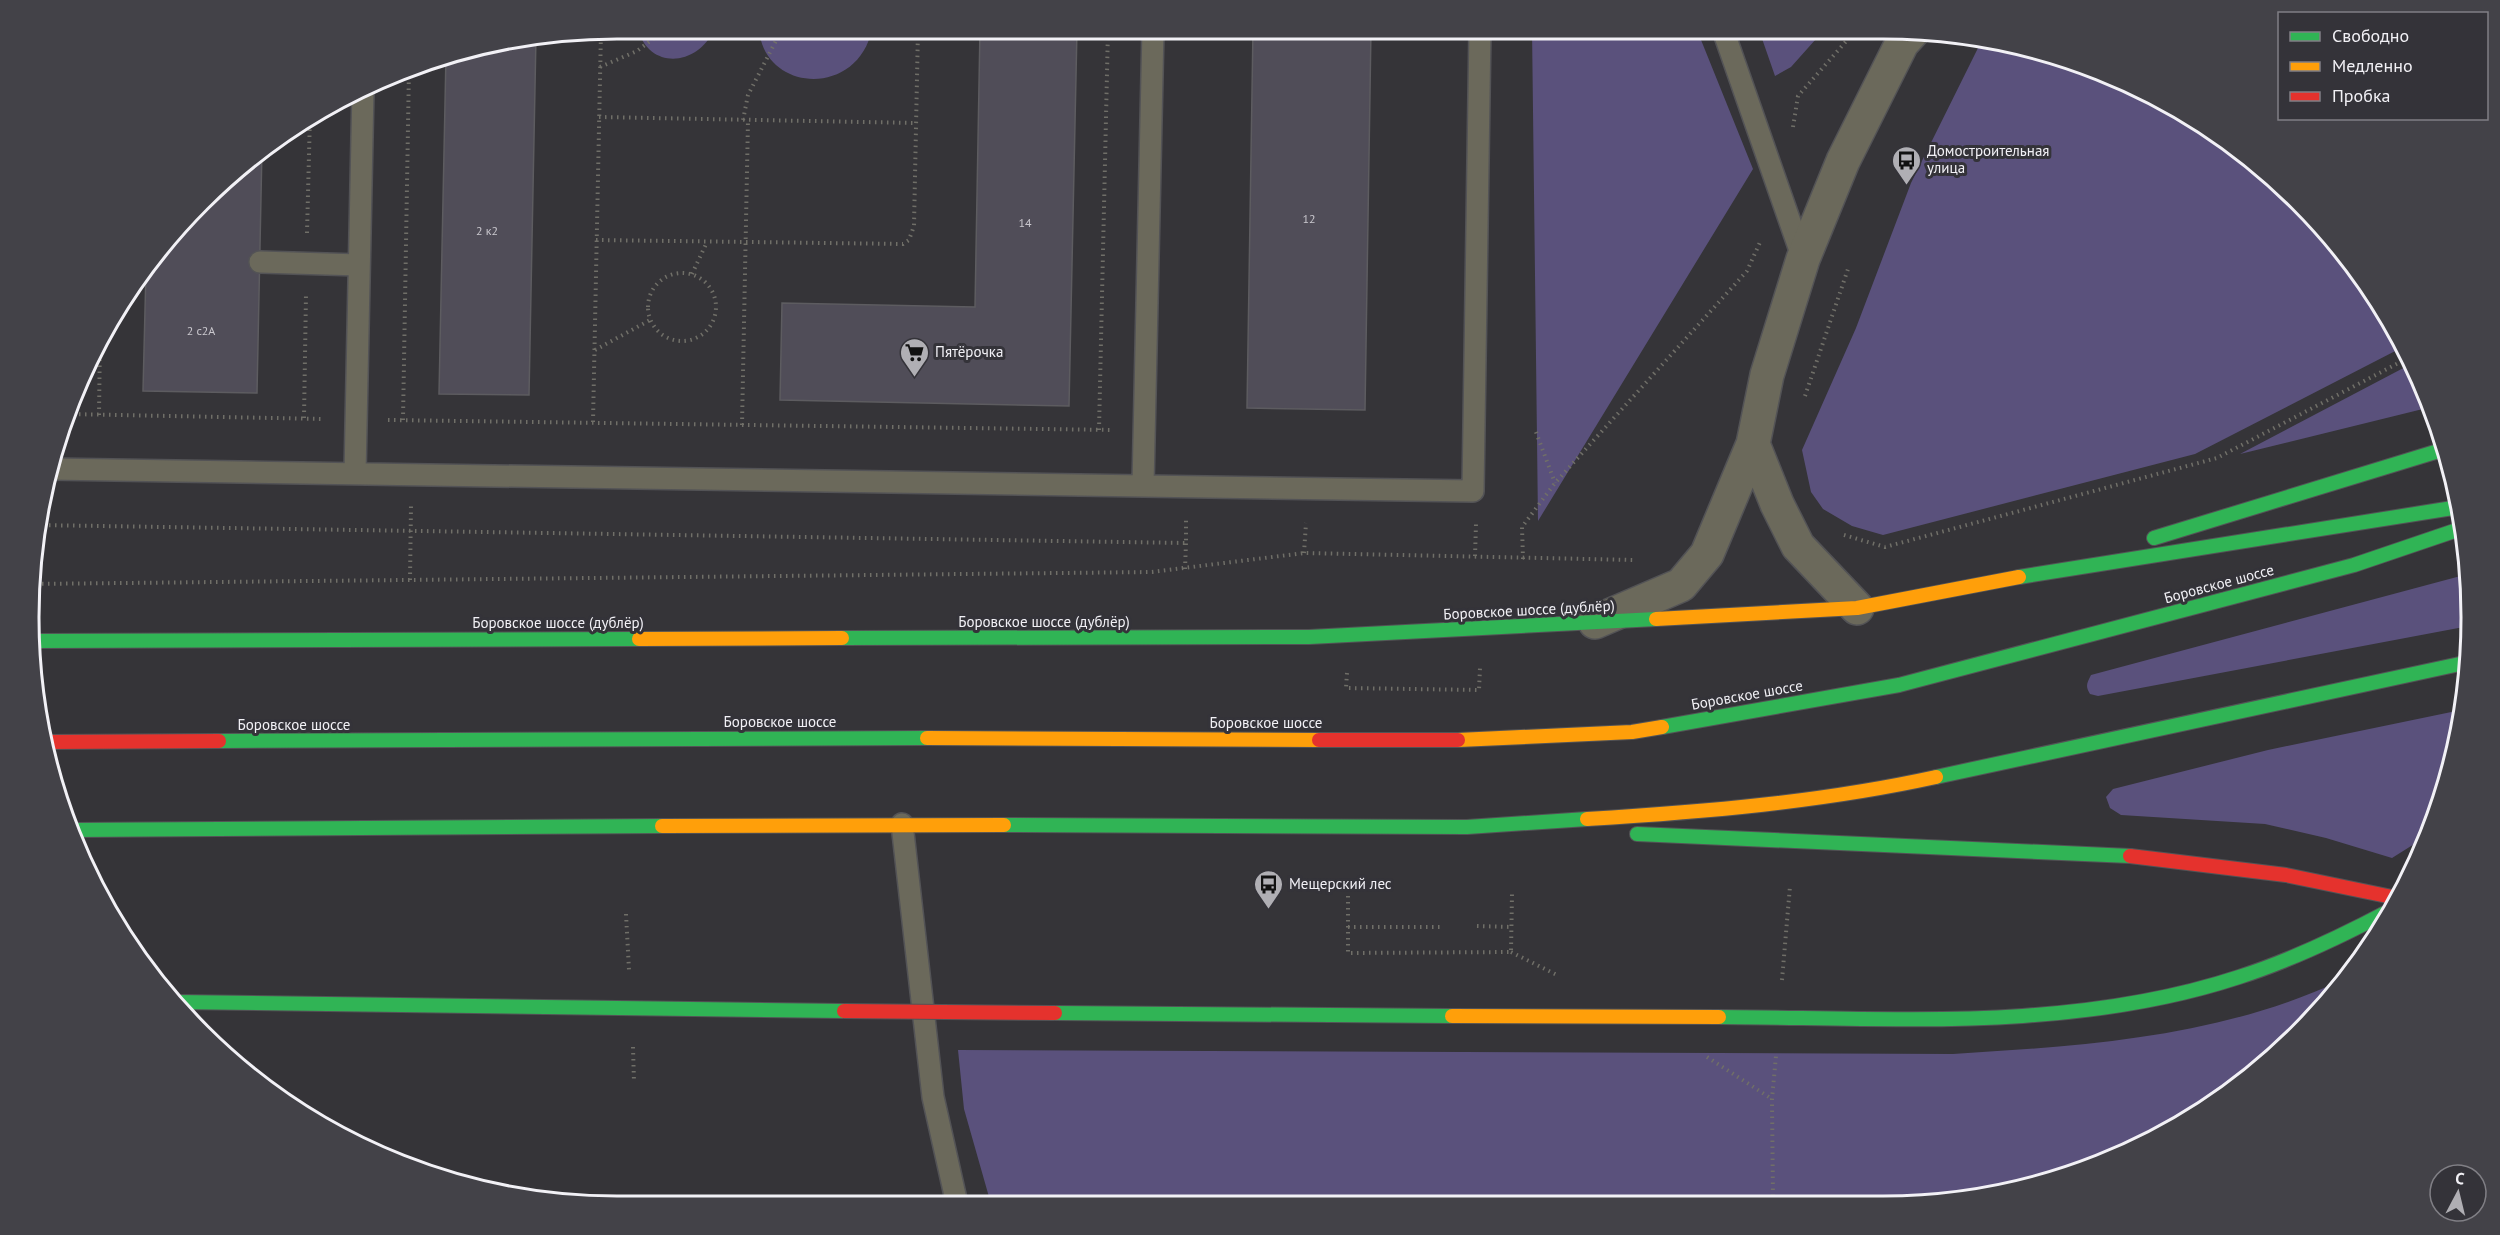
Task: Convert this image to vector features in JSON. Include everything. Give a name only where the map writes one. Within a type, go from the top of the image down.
[{"type":"main road","points":[[2053,571],[2436,452]]},
{"type":"main road","points":[[2053,571],[2451,508]]},
{"type":"main road","name":"Боровское шоссе","points":[[53,742],[866,738],[1432,741],[1632,732],[1899,686],[2354,565],[2454,531]]},
{"type":"main road","name":"Боровское шоссе (дублёр)","points":[[40,641],[1262,637],[1591,623],[1857,608],[2053,571]]},
{"type":"main road","points":[[1467,827],[1700,812],[1891,787],[2459,664]]},
{"type":"main road","points":[[80,830],[902,824],[1467,827],[1598,832]]},
{"type":"main road","points":[[1621,834],[2125,855],[2286,875],[2389,896]]},
{"type":"main road","points":[[186,1002],[1049,1014],[2005,1017],[2086,1011],[2193,992],[2283,964],[2376,918]]},
{"type":"street","points":[[1591,623],[1681,585],[1707,554],[1753,444],[1767,375],[1803,259],[1843,161],[1905,40]]},
{"type":"street","points":[[1753,444],[1777,504],[1798,546],[1857,608]]},
{"type":"lane","points":[[1143,486],[1153,39]]},
{"type":"lane","points":[[59,469],[1473,491],[1480,39]]},
{"type":"lane","points":[[1726,39],[1803,259]]},
{"type":"lane","points":[[355,474],[363,99]]},
{"type":"lane","points":[[260,262],[359,265]]},
{"type":"lane","points":[[902,824],[933,1097],[951,1196]]},
{"type":"path","points":[[593,422],[601,39]]},
{"type":"path","points":[[600,67],[638,51],[653,39]]},
{"type":"path","points":[[742,425],[748,95],[777,39]]},
{"type":"path","points":[[597,240],[893,246],[909,240],[914,226],[918,39]]},
{"type":"path","points":[[76,414],[1099,430],[1108,39]]},
{"type":"path","points":[[1798,96],[1848,39]]},
{"type":"path","points":[[404,420],[409,78]]},
{"type":"path","points":[[599,117],[916,123]]},
{"type":"path","points":[[692,274],[707,242]]},
{"type":"path","points":[[1803,401],[1849,266]]},
{"type":"path","points":[[1523,560],[1522,527],[1555,483],[1747,271]]},
{"type":"path","points":[[676,273],[692,274],[705,281],[714,295],[717,310],[712,324],[702,336],[687,342],[672,341],[658,333],[650,320],[647,305],[651,290],[662,279],[676,273]]},
{"type":"path","points":[[594,350],[650,320]]},
{"type":"path","points":[[99,414],[100,361]]},
{"type":"path","points":[[1839,534],[1885,547],[2217,458],[2401,362]]},
{"type":"path","points":[[1536,432],[1555,483]]},
{"type":"path","points":[[410,580],[412,475]]},
{"type":"path","points":[[1185,569],[1186,487]]},
{"type":"path","points":[[1304,553],[1305,523],[1314,523]]},
{"type":"path","points":[[1475,556],[1476,524]]},
{"type":"path","points":[[47,525],[1186,543]]},
{"type":"path","points":[[40,584],[1152,572],[1304,553],[1475,556],[1523,560],[1643,561]]},
{"type":"path","points":[[1348,896],[1348,953],[1511,952],[1512,894]]},
{"type":"path","points":[[1477,926],[1512,927]]},
{"type":"path","points":[[1348,927],[1442,927]]},
{"type":"path","points":[[1772,1099],[1773,1196]]},
{"type":"shaded area","points":[[642,39],[708,39],[697,51],[674,59],[652,52]]},
{"type":"shaded area","points":[[762,39],[868,39],[863,51],[849,67],[831,76],[812,79],[793,75],[777,66],[765,50]]},
{"type":"shaded area","points":[[1532,39],[1701,39],[1753,169],[1538,521]]},
{"type":"shaded area","points":[[1762,39],[1816,39],[1791,67],[1775,76]]},
{"type":"shaded area","points":[[1978,48],[2032,59],[2104,83],[2172,117],[2204,136],[2264,183],[2292,208],[2317,236],[2364,296],[2395,351],[2195,454],[1883,535],[1852,526],[1823,509],[1811,492],[1802,450],[1856,328],[1911,183]]},
{"type":"shaded area","points":[[2404,368],[2422,409],[2240,454]]},
{"type":"shaded area","points":[[2460,576],[2461,628],[2098,696],[2090,694],[2087,689],[2091,675]]},
{"type":"shaded area","points":[[2453,712],[2441,767],[2417,839],[2415,844],[2392,858],[2326,838],[2265,824],[2121,815],[2110,808],[2106,797],[2113,789],[2268,750]]},
{"type":"shaded area","points":[[2328,986],[2292,1027],[2235,1076],[2204,1099],[2138,1136],[2104,1152],[2032,1176],[1995,1185],[1920,1195],[989,1196],[964,1109],[958,1050],[1953,1054],[2053,1047],[2152,1035],[2248,1014],[2296,999]]},
{"type":"building","points":[[980,39],[1077,39],[1069,406],[780,400],[782,303],[975,307]]},
{"type":"building","points":[[1253,39],[1371,39],[1365,410],[1247,408]]},
{"type":"building","points":[[536,45],[529,395],[439,394],[446,66],[505,50]]},
{"type":"building","points":[[262,162],[257,393],[143,391],[146,283],[208,208]]},
{"type":"traffic: fast","points":[[2154,538],[2436,452]]},
{"type":"traffic: fast","points":[[2019,577],[2451,508]]},
{"type":"traffic: fast","points":[[1662,727],[1899,685],[2354,565],[2454,531]]},
{"type":"traffic: fast","points":[[842,638],[1309,637],[1656,619]]},
{"type":"traffic: fast","points":[[40,641],[639,639]]},
{"type":"traffic: fast","points":[[1936,777],[2459,664]]},
{"type":"traffic: fast","points":[[219,741],[927,738]]},
{"type":"traffic: fast","points":[[1004,825],[1467,827],[1587,819]]},
{"type":"traffic: fast","points":[[80,830],[662,826]]},
{"type":"traffic: fast","points":[[1637,834],[2130,856]]},
{"type":"traffic: fast","points":[[1719,1017],[1981,1018],[2112,1007],[2176,995],[2239,977],[2316,947],[2377,917]]},
{"type":"traffic: fast","points":[[186,1002],[844,1011]]},
{"type":"traffic: fast","points":[[1055,1013],[1452,1016]]},
{"type":"traffic: slow","points":[[1656,619],[1857,608],[2019,577]]},
{"type":"traffic: slow","points":[[639,639],[842,638]]},
{"type":"traffic: slow","points":[[1458,740],[1632,732],[1662,727]]},
{"type":"traffic: slow","points":[[927,738],[1319,740]]},
{"type":"traffic: slow","points":[[1587,819],[1763,805],[1850,793],[1936,777]]},
{"type":"traffic: slow","points":[[662,826],[1004,825]]},
{"type":"traffic: slow","points":[[1452,1016],[1719,1017]]},
{"type":"traffic: jam","points":[[1319,740],[1458,740]]},
{"type":"traffic: jam","points":[[53,742],[219,741]]},
{"type":"traffic: jam","points":[[2130,856],[2286,875],[2389,896]]},
{"type":"traffic: jam","points":[[844,1011],[1055,1013]]},
{"type":"place","name":"Домостроительная улица","points":[[1906,186]]},
{"type":"place","name":"Пятёрочка","points":[[914,378]]},
{"type":"place","name":"Мещерский лес","points":[[1268,910]]}]
